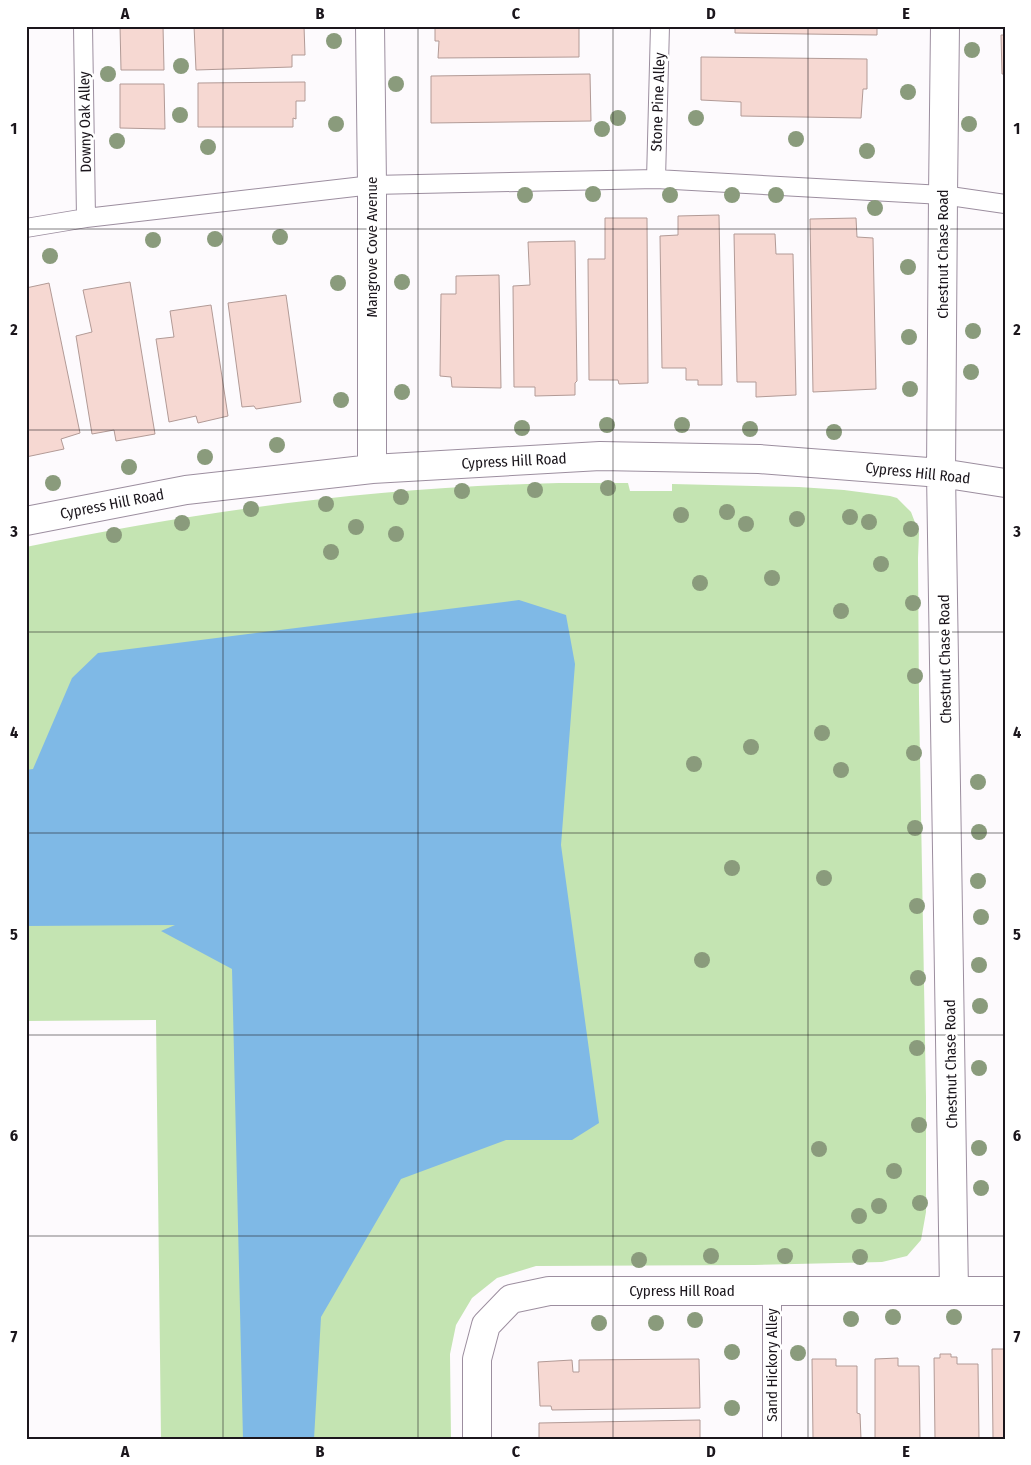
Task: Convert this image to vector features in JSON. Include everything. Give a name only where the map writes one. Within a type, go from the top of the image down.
[{"type":"street","name":"Mangrove Cove Avenue","points":[[370,26],[372,469]]},
{"type":"street","name":"Chestnut Chase Road","points":[[945,26],[941,473],[954,1291]]},
{"type":"street","name":"Cypress Hill Road","points":[[26,521],[186,490],[372,469],[600,456],[759,459],[941,473],[1005,483]]},
{"type":"street","name":"Cypress Hill Road","points":[[477,1439],[477,1359],[486,1325],[511,1298],[549,1291],[1005,1291]]},
{"type":"lane","name":"Downy Oak Alley","points":[[83,26],[86,218]]},
{"type":"lane","name":"Stone Pine Alley","points":[[656,179],[660,26]]},
{"type":"lane","points":[[26,228],[86,218],[372,185],[656,179],[942,195],[1005,204]]},
{"type":"lane","name":"Sand Hickory Alley","points":[[772,1291],[772,1439]]},
{"type":"green space","points":[[559,483],[628,483],[630,491],[672,491],[672,484],[844,490],[897,498],[911,512],[919,533],[919,700],[926,1097],[926,1212],[921,1240],[907,1256],[882,1262],[754,1265],[536,1266],[497,1278],[472,1298],[456,1325],[450,1354],[451,1439],[161,1439],[156,1020],[26,1021],[26,547],[159,522],[291,503],[424,489]]},
{"type":"water","points":[[519,600],[566,615],[575,664],[561,845],[599,1123],[572,1140],[506,1140],[401,1179],[321,1317],[314,1439],[243,1439],[232,969],[161,931],[175,925],[26,926],[26,770],[33,769],[72,678],[98,653]]},
{"type":"building","points":[[120,26],[163,26],[164,70],[121,70]]},
{"type":"building","points":[[194,26],[304,26],[305,55],[292,55],[292,67],[196,70]]},
{"type":"building","points":[[435,26],[579,26],[579,57],[438,58],[439,41],[435,41]]},
{"type":"building","points":[[735,26],[877,26],[877,35],[735,33]]},
{"type":"building","points":[[1001,35],[1005,35],[1005,74],[1002,74]]},
{"type":"building","points":[[701,57],[867,59],[867,89],[863,89],[861,118],[741,116],[741,102],[701,100]]},
{"type":"building","points":[[590,74],[591,121],[431,123],[431,76]]},
{"type":"building","points":[[305,82],[305,101],[296,101],[296,119],[293,118],[293,127],[198,127],[198,83]]},
{"type":"building","points":[[120,84],[164,84],[165,129],[120,128]]},
{"type":"building","points":[[719,215],[722,385],[698,385],[698,380],[686,380],[686,368],[662,368],[660,236],[678,235],[678,216]]},
{"type":"building","points":[[605,218],[647,218],[648,383],[619,384],[618,380],[589,380],[588,259],[605,259]]},
{"type":"building","points":[[856,218],[857,237],[873,238],[876,389],[813,392],[810,219]]},
{"type":"building","points":[[734,234],[775,234],[776,254],[793,254],[796,395],[756,397],[756,382],[737,382]]},
{"type":"building","points":[[575,241],[577,381],[575,383],[575,395],[535,396],[535,387],[514,387],[513,286],[530,285],[528,242]]},
{"type":"building","points":[[499,275],[501,388],[452,387],[451,377],[440,376],[441,294],[456,294],[456,276]]},
{"type":"building","points":[[130,282],[155,434],[116,441],[114,430],[92,434],[76,336],[92,332],[83,290]]},
{"type":"building","points":[[49,283],[80,433],[61,439],[64,449],[26,457],[26,288]]},
{"type":"building","points":[[286,295],[301,402],[256,409],[254,406],[242,407],[228,303]]},
{"type":"building","points":[[211,305],[228,416],[198,423],[196,416],[169,422],[156,339],[174,337],[170,311]]},
{"type":"building","points":[[992,1349],[1005,1349],[1005,1439],[993,1439]]},
{"type":"building","points":[[940,1354],[951,1354],[951,1357],[957,1357],[957,1364],[978,1364],[979,1439],[935,1439],[934,1358],[940,1358]]},
{"type":"building","points":[[898,1358],[898,1366],[919,1366],[920,1439],[875,1439],[875,1359]]},
{"type":"building","points":[[699,1359],[700,1408],[552,1410],[551,1406],[540,1406],[538,1362],[572,1360],[573,1372],[579,1372],[579,1360]]},
{"type":"building","points":[[812,1359],[836,1359],[836,1366],[857,1366],[857,1413],[860,1414],[861,1439],[813,1439]]},
{"type":"building","points":[[700,1420],[700,1439],[539,1439],[539,1423]]}]
